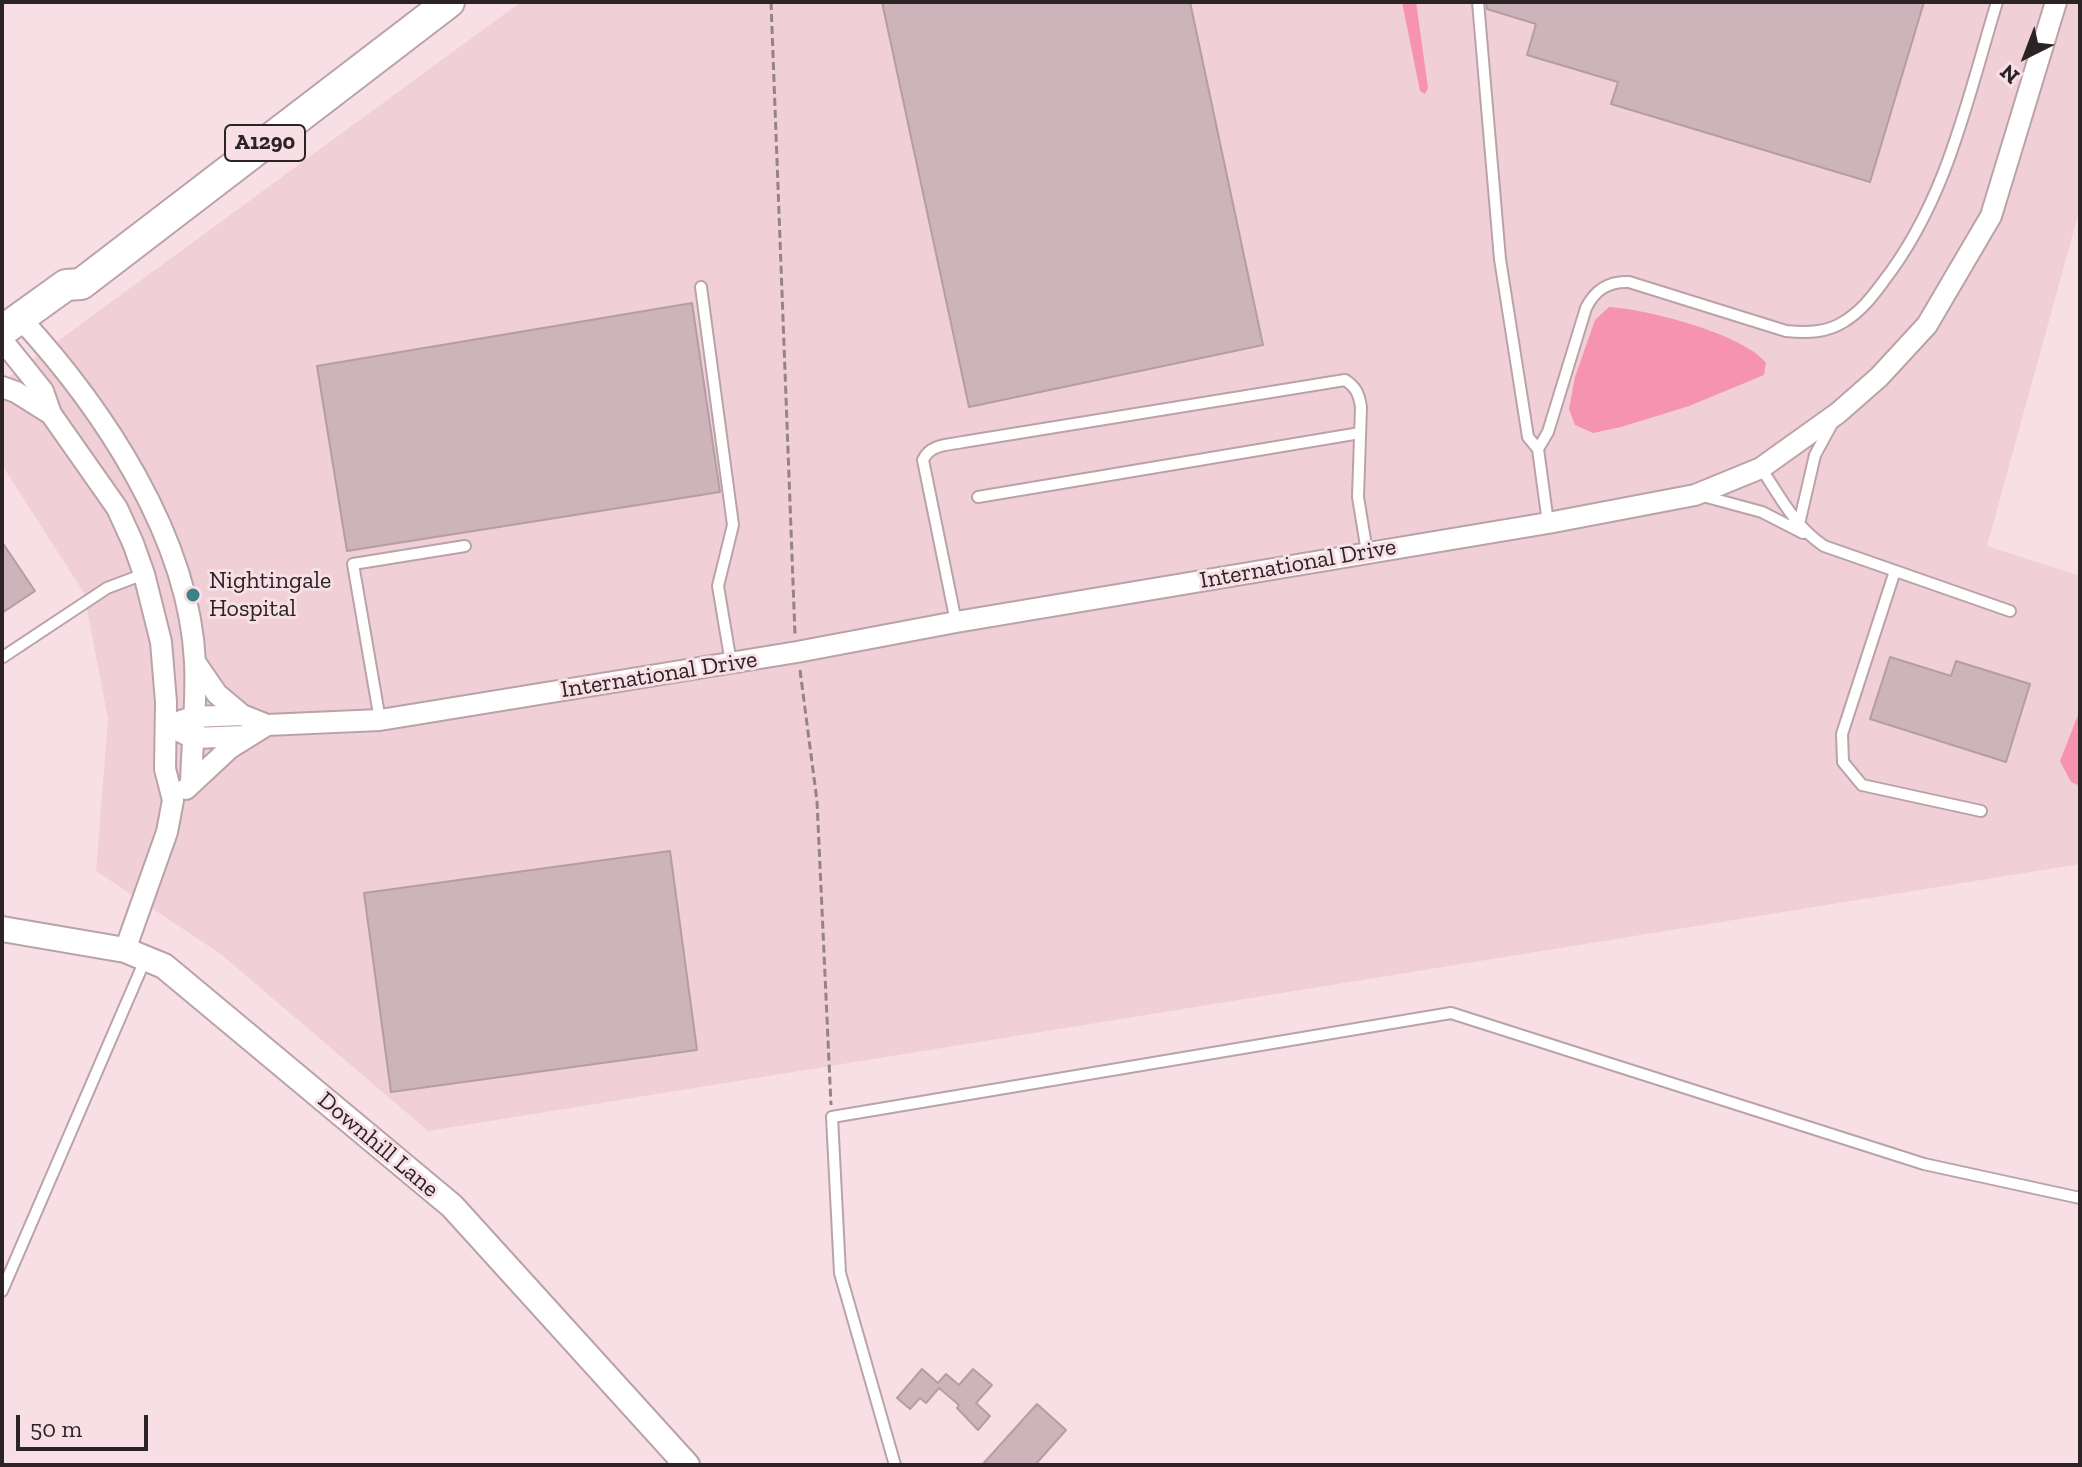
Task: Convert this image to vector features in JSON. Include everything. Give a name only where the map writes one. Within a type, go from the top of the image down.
[{"type":"main road","name":"A1290","points":[[11,337],[76,300],[81,284],[449,2]]},
{"type":"street","name":"International Drive","points":[[195,662],[217,694],[242,715],[267,725],[380,720],[731,663],[1695,495],[1761,468],[1838,413],[1879,377],[1927,325],[1991,216],[2056,2]]},
{"type":"street","name":"International Drive","points":[[11,337],[115,440],[165,537],[184,599],[195,662],[191,784]]},
{"type":"street","points":[[11,337],[43,391],[51,414],[117,508],[144,574],[161,642],[165,769],[173,800],[135,954]]},
{"type":"street","points":[[2,387],[51,414]]},
{"type":"street","name":"International Drive","points":[[193,727],[242,715]]},
{"type":"street","name":"International Drive","points":[[173,800],[246,736],[267,725]]},
{"type":"street","name":"International Drive","points":[[166,726],[246,736]]},
{"type":"street","name":"Downhill Lane","points":[[2,929],[135,954],[164,966],[452,1206],[687,1465]]},
{"type":"lane","points":[[1478,2],[1504,286],[1528,437],[1538,449],[1548,523]]},
{"type":"lane","points":[[1538,449],[1548,432],[1586,308],[1591,298],[1603,287],[1616,281],[1629,282],[1786,331],[1808,333],[1844,323],[1864,306],[1909,245],[1938,191],[1997,2]]},
{"type":"lane","points":[[701,287],[733,525],[718,586],[731,663]]},
{"type":"lane","points":[[956,622],[923,460],[933,448],[1345,380],[1359,394],[1358,497],[1367,552]]},
{"type":"lane","points":[[1799,524],[1815,455],[1838,413]]},
{"type":"lane","points":[[978,497],[1360,433]]},
{"type":"lane","points":[[1761,468],[1809,536]]},
{"type":"lane","points":[[1695,495],[1762,512],[1824,546],[2010,611]]},
{"type":"lane","points":[[380,720],[353,564],[465,546]]},
{"type":"lane","points":[[1895,571],[1842,734],[1843,762],[1862,785],[1981,811]]},
{"type":"lane","points":[[3,657],[107,588],[144,574]]},
{"type":"lane","points":[[2,1291],[135,954]]},
{"type":"lane","points":[[895,1465],[840,1273],[832,1117],[1451,1013],[1924,1164],[2080,1198]]},
{"type":"path","points":[[771,2],[795,633]]},
{"type":"path","points":[[800,672],[817,801],[832,1117]]},
{"type":"shaded area","points":[[521,2],[2080,2],[2080,208],[1987,546],[2080,576],[2080,864],[428,1131],[222,955],[96,871],[108,719],[84,593],[2,465],[2,382]]},
{"type":"shaded area","points":[[1402,2],[1416,2],[1428,88],[1425,94],[1420,91]]},
{"type":"shaded area","points":[[1609,307],[1669,318],[1737,342],[1766,363],[1764,375],[1689,406],[1593,433],[1575,425],[1569,409],[1575,377],[1595,320]]},
{"type":"shaded area","points":[[2080,710],[2080,786],[2071,782],[2060,761]]},
{"type":"building","points":[[882,2],[1190,2],[1263,345],[969,407]]},
{"type":"building","points":[[1486,2],[1924,2],[1870,182],[1611,104],[1618,82],[1527,55],[1536,24],[1487,9]]},
{"type":"building","points":[[692,303],[720,492],[347,551],[317,366]]},
{"type":"building","points":[[2,542],[35,591],[2,613]]},
{"type":"building","points":[[1890,657],[1951,676],[1956,661],[2030,684],[2006,762],[1870,719]]},
{"type":"building","points":[[670,851],[697,1050],[391,1092],[364,893]]},
{"type":"building","points":[[922,1369],[938,1383],[946,1374],[959,1385],[973,1369],[992,1385],[976,1403],[990,1416],[978,1430],[957,1408],[959,1405],[939,1388],[926,1403],[920,1398],[910,1409],[897,1398]]},
{"type":"building","points":[[1037,1404],[1066,1430],[1035,1465],[982,1465]]},
{"type":"place","name":"Nightingale Hospital","points":[[193,595]]}]
